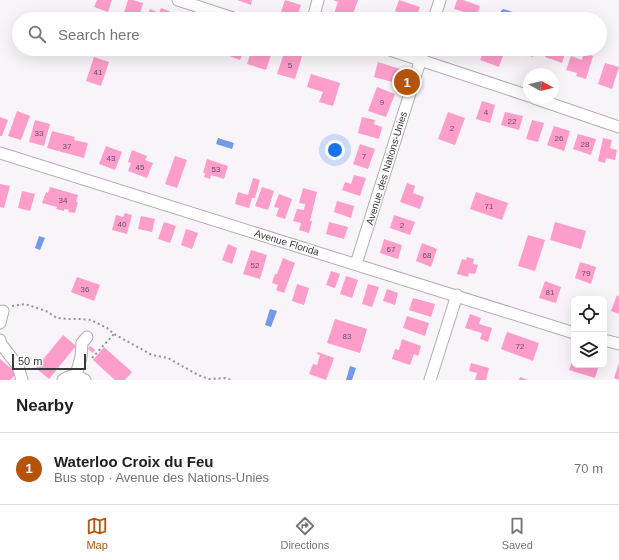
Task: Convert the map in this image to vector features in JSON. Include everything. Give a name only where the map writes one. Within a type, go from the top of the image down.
[{"type":"street","points":[[178,0],[215,12]]},
{"type":"street","points":[[315,12],[318,0]]},
{"type":"street","points":[[436,12],[440,0]]},
{"type":"street","name":"Avenue des Nations-Unies","points":[[356,264],[421,56]]},
{"type":"street","points":[[427,56],[523,94]]},
{"type":"street","points":[[552,104],[619,127]]},
{"type":"street","name":"Avenue Florida","points":[[0,153],[457,295],[571,332]]},
{"type":"street","points":[[430,380],[457,295]]},
{"type":"street","points":[[0,323],[3,310]]},
{"type":"street","points":[[63,380],[71,376],[80,378],[82,344],[87,337]]},
{"type":"street","points":[[0,340],[1,344],[18,366],[22,380]]},
{"type":"street","points":[[607,341],[619,344]]},
{"type":"path","points":[[3,310],[25,304],[46,311],[57,318],[91,320],[152,355],[168,358],[198,376],[209,379],[225,378],[231,380]]},
{"type":"path","points":[[91,359],[114,334]]},
{"type":"water","points":[[503,9],[513,12],[501,12]]},
{"type":"water","points":[[218,138],[234,143],[232,149],[216,144]]},
{"type":"water","points":[[39,236],[45,238],[40,250],[35,248]]},
{"type":"water","points":[[270,309],[277,311],[271,327],[265,325]]},
{"type":"water","points":[[350,366],[356,368],[352,380],[346,380]]},
{"type":"building","points":[[97,0],[112,0],[108,12],[94,7]]},
{"type":"building","points":[[128,0],[143,3],[141,12],[124,12]]},
{"type":"building","points":[[237,0],[252,0],[251,5]]},
{"type":"building","points":[[285,0],[301,5],[298,12],[281,12]]},
{"type":"building","points":[[333,0],[358,0],[354,12],[335,12],[338,2]]},
{"type":"building","points":[[399,0],[420,7],[418,12],[395,11]]},
{"type":"building","points":[[457,0],[463,0],[480,6],[478,12],[464,12],[454,9]]},
{"type":"building","points":[[161,8],[169,11],[169,12],[159,12]]},
{"type":"building","points":[[150,9],[157,12],[149,12]]},
{"type":"building","points":[[230,56],[242,56],[240,60]]},
{"type":"building","points":[[250,56],[271,56],[266,70],[247,64]]},
{"type":"building","points":[[283,56],[302,56],[295,79],[277,74]]},
{"type":"building","points":[[482,56],[503,56],[499,67],[480,60]]},
{"type":"building","points":[[545,56],[564,56],[562,63]]},
{"type":"building","points":[[571,56],[582,60],[583,56],[593,56],[586,79],[576,76],[577,73],[566,70]]},
{"type":"building","points":[[94,57],[109,62],[101,86],[86,81]]},
{"type":"building","points":[[378,62],[400,69],[396,83],[374,77]]},
{"type":"building","points":[[605,63],[619,67],[612,89],[598,84]]},
{"type":"building","points":[[311,74],[340,83],[333,106],[319,102],[323,92],[307,87]]},
{"type":"building","points":[[377,87],[395,94],[386,117],[368,111]]},
{"type":"building","points":[[482,101],[495,105],[490,123],[476,119]]},
{"type":"building","points":[[17,111],[30,116],[21,140],[8,136]]},
{"type":"building","points":[[448,112],[465,118],[455,145],[438,139]]},
{"type":"building","points":[[505,112],[523,116],[519,130],[501,125]]},
{"type":"building","points":[[0,117],[8,120],[2,136],[0,136]]},
{"type":"building","points":[[362,117],[375,120],[374,124],[382,127],[379,139],[358,133]]},
{"type":"building","points":[[35,120],[50,124],[44,146],[29,142]]},
{"type":"building","points":[[532,120],[544,123],[538,142],[526,139]]},
{"type":"building","points":[[554,126],[570,131],[564,151],[547,145]]},
{"type":"building","points":[[52,131],[75,137],[74,140],[88,143],[84,158],[47,148]]},
{"type":"building","points":[[578,134],[596,139],[591,155],[573,149]]},
{"type":"building","points":[[603,138],[612,140],[610,148],[617,150],[615,160],[606,158],[605,163],[598,161]]},
{"type":"building","points":[[360,144],[375,149],[368,169],[353,164]]},
{"type":"building","points":[[106,146],[122,152],[115,170],[99,164]]},
{"type":"building","points":[[132,150],[147,156],[145,160],[153,163],[147,178],[128,171],[131,163],[128,162]]},
{"type":"building","points":[[175,156],[187,160],[177,188],[165,184]]},
{"type":"building","points":[[207,159],[228,166],[224,179],[211,175],[210,179],[204,177],[205,173],[203,173]]},
{"type":"building","points":[[354,175],[366,178],[360,196],[342,190],[345,182],[351,184]]},
{"type":"building","points":[[253,178],[260,180],[255,198],[252,198],[249,208],[235,204],[238,192],[248,195]]},
{"type":"building","points":[[407,183],[415,186],[413,193],[424,197],[420,209],[400,202]]},
{"type":"building","points":[[0,184],[10,186],[4,208],[0,207]]},
{"type":"building","points":[[50,187],[78,195],[75,213],[68,212],[69,210],[64,209],[64,211],[56,209],[57,207],[42,203],[46,192],[48,193]]},
{"type":"building","points":[[262,187],[274,191],[268,210],[255,206]]},
{"type":"building","points":[[303,188],[317,192],[310,221],[312,221],[309,233],[299,230],[301,223],[293,221],[297,209],[304,210],[305,204],[299,203]]},
{"type":"building","points":[[22,191],[35,194],[30,211],[18,208]]},
{"type":"building","points":[[476,192],[508,203],[502,220],[470,209]]},
{"type":"building","points":[[279,194],[292,199],[285,219],[276,216],[279,208],[274,207]]},
{"type":"building","points":[[337,201],[354,206],[351,218],[334,212]]},
{"type":"building","points":[[125,213],[132,215],[127,234],[112,230],[116,215],[123,217]]},
{"type":"building","points":[[394,215],[415,222],[410,235],[390,228]]},
{"type":"building","points":[[141,216],[155,219],[152,232],[138,229]]},
{"type":"building","points":[[164,222],[176,226],[170,243],[158,239]]},
{"type":"building","points":[[329,222],[348,227],[344,239],[326,234]]},
{"type":"building","points":[[555,222],[586,231],[581,249],[550,240]]},
{"type":"building","points":[[186,229],[198,233],[192,249],[181,245]]},
{"type":"building","points":[[528,235],[545,240],[535,271],[518,266]]},
{"type":"building","points":[[384,239],[402,245],[398,259],[380,253]]},
{"type":"building","points":[[422,243],[437,249],[431,267],[416,261]]},
{"type":"building","points":[[228,244],[237,248],[232,264],[222,260]]},
{"type":"building","points":[[251,250],[267,255],[260,279],[243,274]]},
{"type":"building","points":[[467,257],[474,259],[473,264],[478,265],[475,274],[469,273],[468,277],[457,274],[462,259],[466,260]]},
{"type":"building","points":[[283,258],[295,263],[284,293],[276,290],[278,285],[272,283]]},
{"type":"building","points":[[580,262],[596,267],[591,284],[575,278]]},
{"type":"building","points":[[331,271],[340,274],[335,288],[326,285]]},
{"type":"building","points":[[346,276],[358,280],[352,298],[340,294]]},
{"type":"building","points":[[77,277],[100,285],[94,301],[71,292]]},
{"type":"building","points":[[545,281],[561,287],[556,303],[539,298]]},
{"type":"building","points":[[297,284],[309,288],[304,305],[292,301]]},
{"type":"building","points":[[368,284],[379,287],[372,307],[362,304]]},
{"type":"building","points":[[387,289],[398,293],[395,305],[383,301]]},
{"type":"building","points":[[617,295],[619,296],[619,314],[611,311]]},
{"type":"building","points":[[413,298],[435,304],[431,317],[409,310]]},
{"type":"building","points":[[470,314],[481,318],[479,324],[492,328],[488,342],[480,339],[482,333],[465,328]]},
{"type":"building","points":[[407,316],[429,323],[425,336],[403,328]]},
{"type":"building","points":[[335,319],[367,329],[360,353],[327,343]]},
{"type":"building","points":[[507,332],[539,343],[533,361],[501,349]]},
{"type":"building","points":[[63,335],[76,346],[49,379],[36,368]]},
{"type":"building","points":[[402,339],[421,346],[418,356],[414,354],[410,365],[392,359],[395,349],[399,350]]},
{"type":"building","points":[[90,346],[95,350],[93,353],[88,349]]},
{"type":"building","points":[[104,347],[132,372],[125,380],[115,380],[93,360]]},
{"type":"building","points":[[318,352],[334,358],[326,380],[309,374],[313,364],[317,365],[320,355],[317,354]]},
{"type":"building","points":[[0,359],[17,373],[10,380],[0,380]]},
{"type":"building","points":[[471,363],[489,368],[486,380],[475,380],[477,373],[469,371]]},
{"type":"building","points":[[619,363],[619,380],[614,378]]},
{"type":"building","points":[[571,364],[571,368],[598,368],[595,378],[569,370]]},
{"type":"building","points":[[520,377],[528,380],[519,380]]},
{"type":"place","name":"Waterloo Croix du Feu","points":[[407,82]]}]
